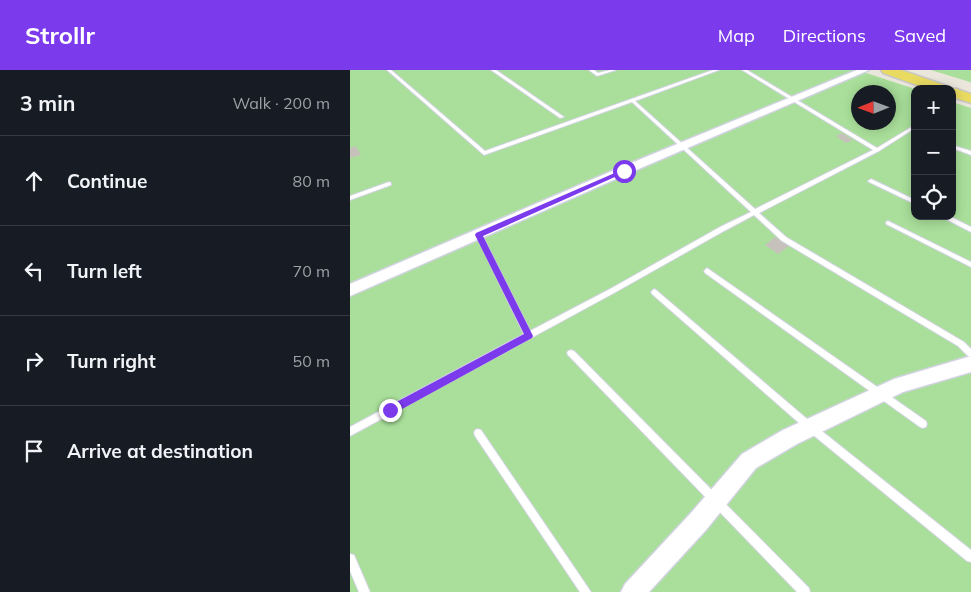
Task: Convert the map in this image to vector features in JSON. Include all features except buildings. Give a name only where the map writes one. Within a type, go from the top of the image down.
[{"type":"main road","points":[[888,70],[931,85]]},
{"type":"main road","points":[[956,93],[971,99]]},
{"type":"street","points":[[350,290],[624,171],[864,70]]},
{"type":"street","points":[[634,592],[716,501],[749,461],[810,427],[900,384],[971,364]]},
{"type":"lane","points":[[389,70],[484,153],[717,70]]},
{"type":"lane","points":[[493,70],[562,117]]},
{"type":"lane","points":[[591,70],[597,75],[614,70]]},
{"type":"lane","points":[[744,70],[877,150]]},
{"type":"lane","points":[[632,100],[756,211],[784,239],[962,344],[971,354]]},
{"type":"lane","points":[[350,432],[756,211],[877,150],[911,128]]},
{"type":"lane","points":[[907,131],[911,132]]},
{"type":"lane","points":[[956,147],[971,153]]},
{"type":"lane","points":[[871,181],[911,200]]},
{"type":"lane","points":[[350,198],[389,184]]},
{"type":"lane","points":[[951,220],[971,230]]},
{"type":"lane","points":[[888,223],[971,265]]},
{"type":"lane","points":[[479,235],[529,336]]},
{"type":"lane","points":[[707,271],[923,424]]},
{"type":"lane","points":[[654,292],[810,427],[971,557]]},
{"type":"lane","points":[[570,353],[806,592]]},
{"type":"lane","points":[[478,434],[586,592]]},
{"type":"lane","points":[[350,559],[365,592]]},
{"type":"green space","points":[[350,70],[857,70],[911,88],[911,220],[956,220],[956,103],[971,108],[971,592],[350,592]]},
{"type":"green space","points":[[931,70],[971,70],[971,83],[970,82]]},
{"type":"route","points":[[390,410],[529,336],[479,235],[624,171]]}]
